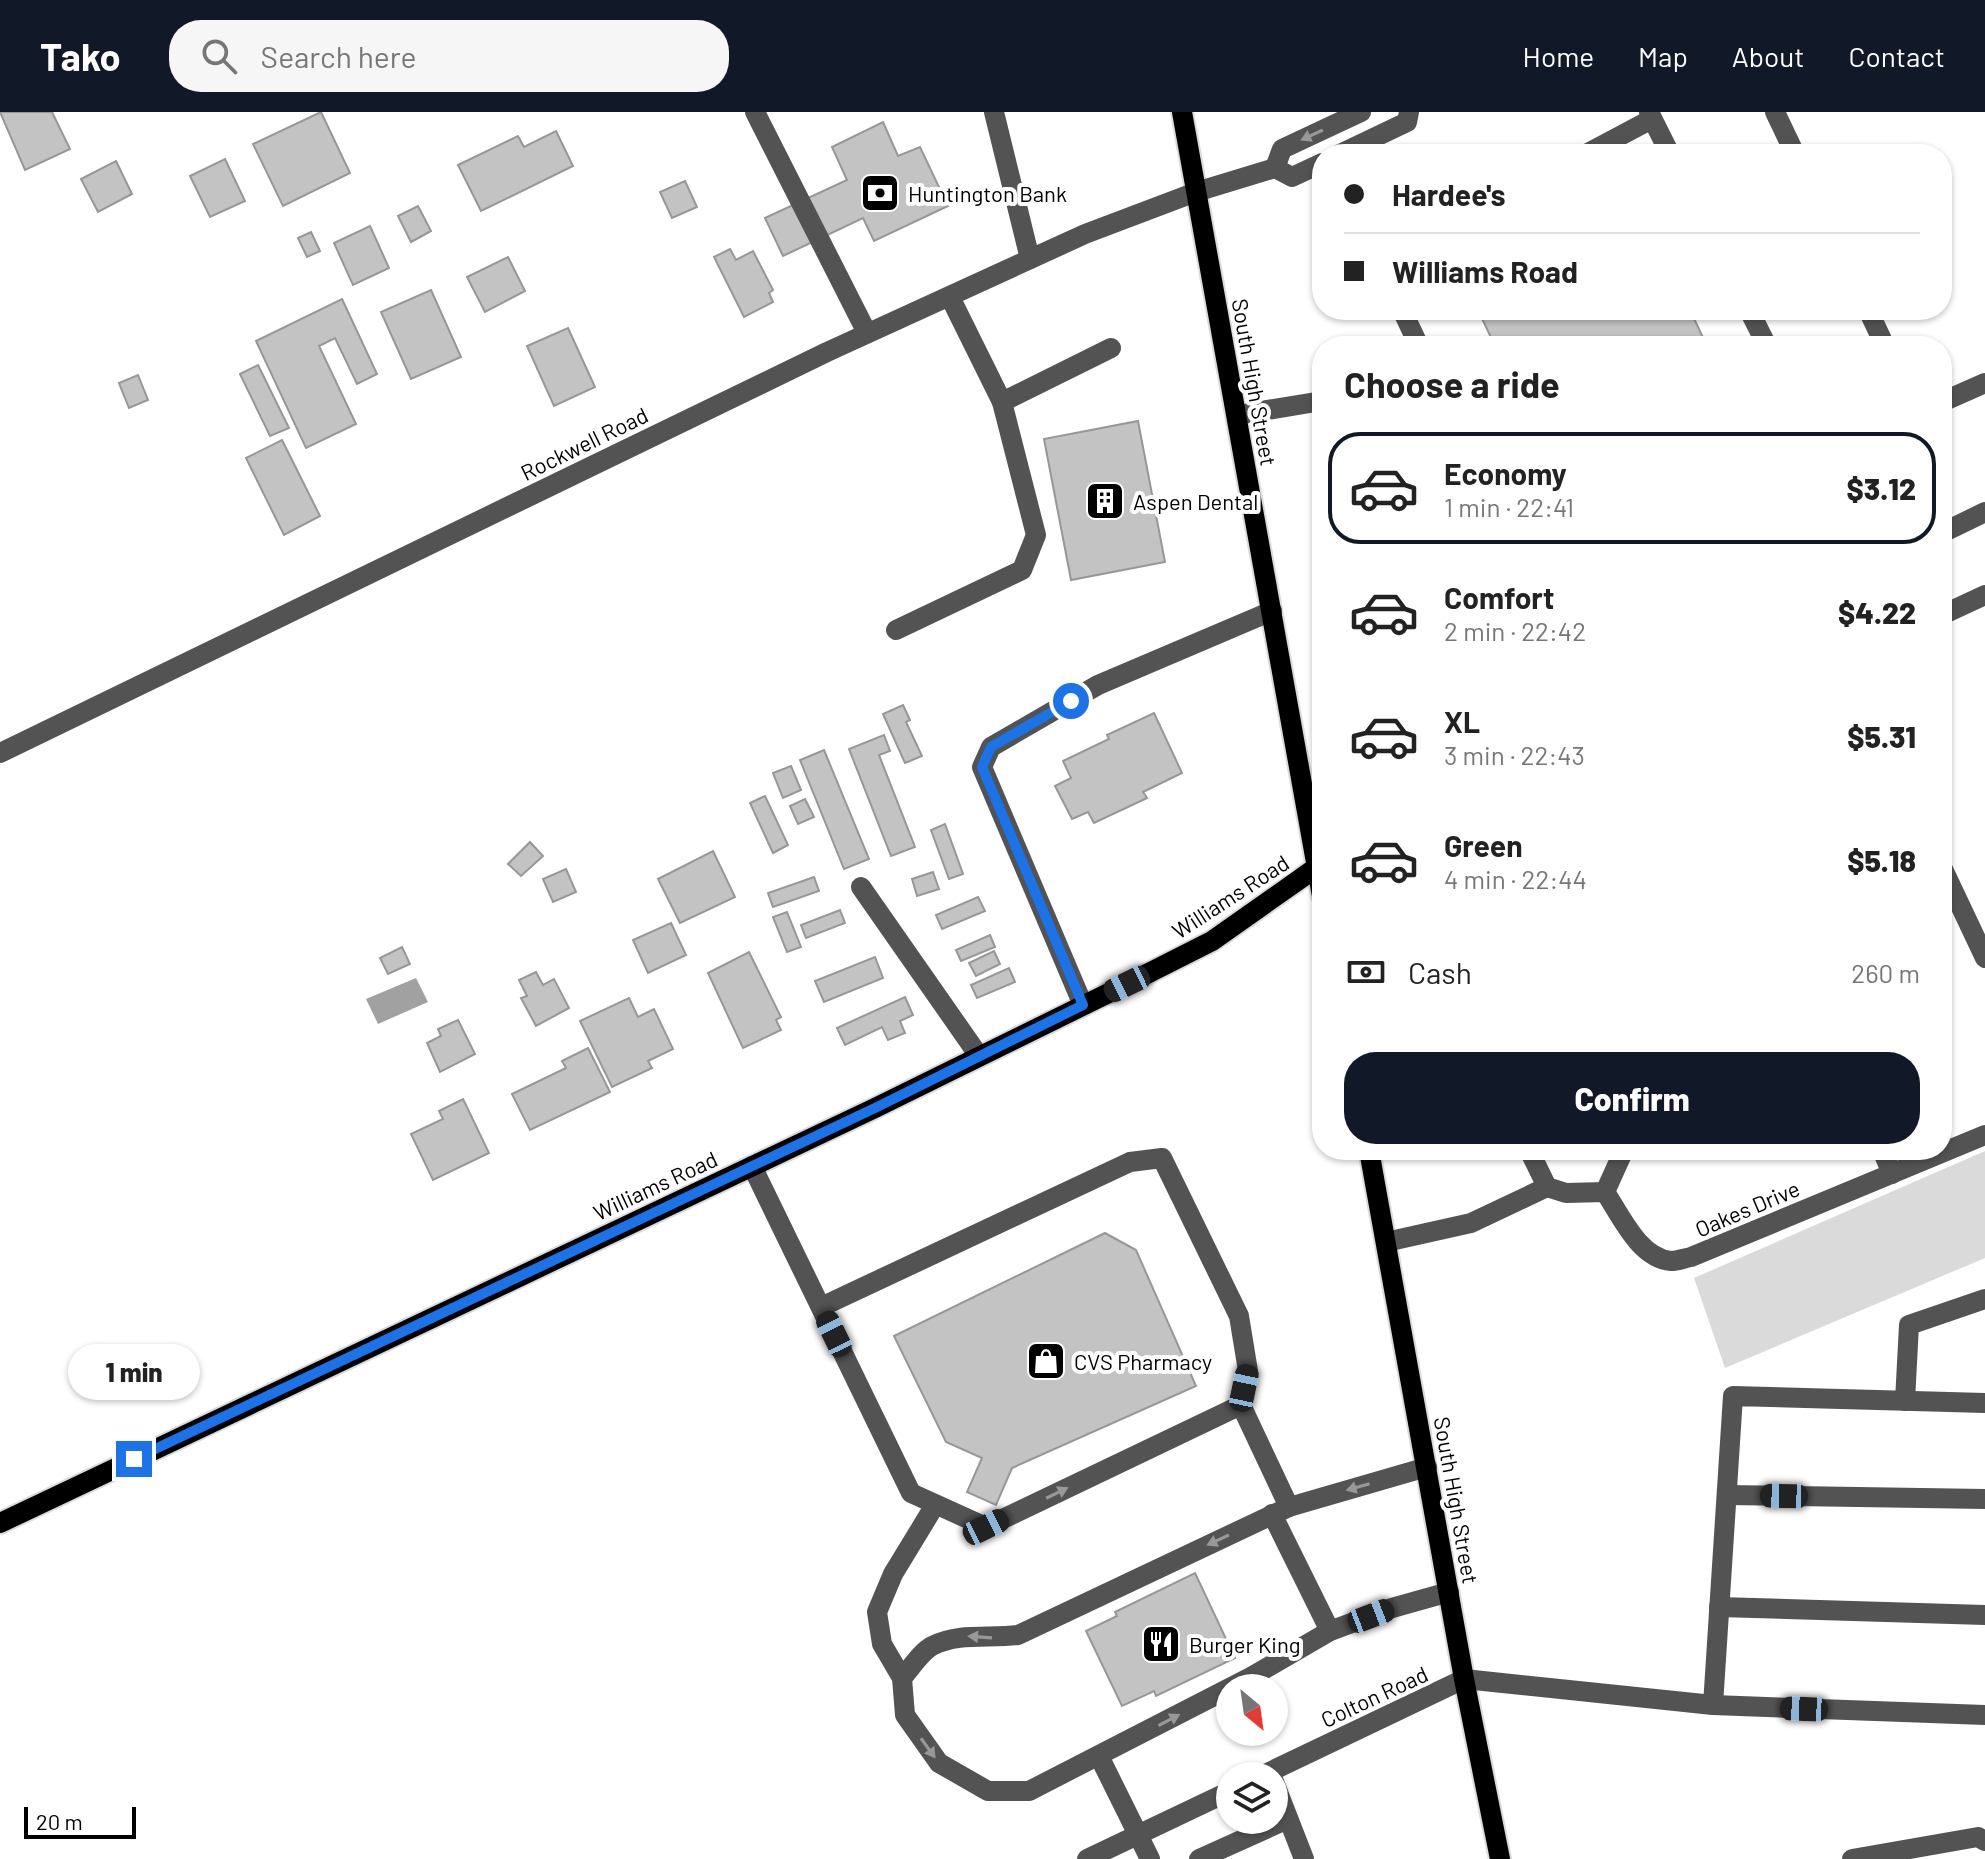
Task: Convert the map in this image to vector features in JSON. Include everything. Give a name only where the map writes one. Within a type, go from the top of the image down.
[{"type":"main road","name":"South High Street","points":[[1182,112],[1312,827]]},
{"type":"main road","name":"Williams Road","points":[[0,1523],[752,1166],[1212,941],[1312,870]]},
{"type":"main road","name":"South High Street","points":[[1371,1160],[1464,1679],[1500,1859]]},
{"type":"street","points":[[755,112],[867,333]]},
{"type":"street","points":[[994,112],[1030,259]]},
{"type":"street","points":[[1312,168],[1292,177],[1275,168],[1282,149],[1361,112]]},
{"type":"street","points":[[1361,144],[1407,122],[1409,112]]},
{"type":"street","points":[[1775,112],[1790,144]]},
{"type":"street","points":[[1602,144],[1650,115],[1665,144]]},
{"type":"street","name":"Rockwell Road","points":[[0,753],[867,333],[1085,234],[1196,192],[1275,168]]},
{"type":"street","points":[[896,630],[1022,570],[1036,535],[1002,402],[950,297]]},
{"type":"street","points":[[1002,402],[1111,348]]},
{"type":"street","points":[[1952,398],[1985,383]]},
{"type":"street","points":[[1237,415],[1312,403]]},
{"type":"street","points":[[1952,528],[1985,512]]},
{"type":"street","points":[[1952,610],[1985,595]]},
{"type":"street","points":[[1083,1005],[982,767],[991,747],[1098,685],[1272,611]]},
{"type":"street","points":[[861,887],[979,1056]]},
{"type":"street","points":[[1952,888],[1985,958]]},
{"type":"street","name":"Oakes Drive","points":[[1952,1149],[1985,1135]]},
{"type":"street","points":[[821,1307],[1130,1162],[1162,1158],[1239,1316],[1248,1371],[1241,1405],[1280,1511],[1330,1631]]},
{"type":"street","points":[[1534,1160],[1547,1187]]},
{"type":"street","points":[[1386,1242],[1471,1223],[1547,1187],[1566,1193],[1605,1192],[1619,1160]]},
{"type":"street","points":[[1886,1160],[1892,1174]]},
{"type":"street","name":"Oakes Drive","points":[[1605,1192],[1637,1241],[1652,1255],[1671,1261],[1691,1257],[1925,1160]]},
{"type":"street","points":[[752,1166],[911,1493],[935,1505],[986,1527],[1241,1405]]},
{"type":"street","points":[[1905,1401],[1909,1325],[1985,1299]]},
{"type":"street","points":[[1713,1705],[1733,1396],[1985,1403]]},
{"type":"street","points":[[902,1678],[930,1647],[963,1636],[990,1639],[1018,1635],[1280,1511],[1427,1467]]},
{"type":"street","points":[[1727,1495],[1985,1499]]},
{"type":"street","points":[[935,1505],[893,1574],[877,1612],[882,1644],[902,1678],[905,1715],[939,1763],[988,1791],[1029,1791],[1251,1677],[1330,1631],[1392,1608],[1449,1592]]},
{"type":"street","points":[[1719,1607],[1985,1615]]},
{"type":"street","points":[[1464,1679],[1713,1705],[1985,1715]]},
{"type":"street","name":"Colton Road","points":[[1288,1767],[1464,1679]]},
{"type":"street","points":[[1099,1756],[1150,1859]]},
{"type":"street","points":[[1087,1859],[1216,1798]]},
{"type":"street","points":[[1288,1819],[1304,1859]]},
{"type":"street","points":[[1199,1859],[1255,1834]]},
{"type":"street","points":[[1852,1859],[1978,1837],[1985,1841]]},
{"type":"shaded area","points":[[416,978],[428,1002],[378,1024],[366,999]]},
{"type":"shaded area","points":[[1985,1151],[1985,1258],[1725,1368],[1694,1278]]},
{"type":"building","points":[[0,112],[52,112],[70,149],[25,170]]},
{"type":"building","points":[[321,112],[350,173],[283,206],[253,144]]},
{"type":"building","name":"Huntington Bank","points":[[883,122],[898,156],[920,147],[948,206],[874,241],[863,218],[783,256],[765,218],[847,180],[832,147]]},
{"type":"building","points":[[556,131],[573,166],[481,211],[458,165],[518,136],[524,147]]},
{"type":"building","points":[[225,159],[245,201],[210,217],[190,176]]},
{"type":"building","points":[[116,161],[132,194],[98,212],[81,179]]},
{"type":"building","points":[[685,181],[697,207],[672,218],[660,192]]},
{"type":"building","points":[[418,206],[431,231],[411,242],[398,216]]},
{"type":"building","points":[[370,226],[389,268],[353,285],[334,243]]},
{"type":"building","points":[[311,232],[320,251],[307,257],[298,238]]},
{"type":"building","points":[[730,249],[736,260],[753,251],[773,290],[769,293],[773,302],[744,317],[714,257]]},
{"type":"building","points":[[508,257],[525,291],[485,312],[467,277]]},
{"type":"building","points":[[431,290],[461,357],[411,379],[381,312]]},
{"type":"building","points":[[342,299],[377,374],[357,384],[335,338],[319,346],[356,424],[306,448],[256,341]]},
{"type":"building","points":[[1483,320],[1695,320],[1702,336],[1490,336]]},
{"type":"building","points":[[568,328],[595,387],[554,406],[527,346]]},
{"type":"building","points":[[258,365],[289,428],[270,436],[240,374]]},
{"type":"building","points":[[138,375],[148,400],[129,408],[119,383]]},
{"type":"building","name":"Aspen Dental","points":[[1138,421],[1165,562],[1071,580],[1044,439]]},
{"type":"building","points":[[282,440],[320,516],[284,535],[246,458]]},
{"type":"building","points":[[903,705],[910,720],[906,722],[922,756],[905,763],[883,714]]},
{"type":"building","points":[[1154,713],[1182,773],[1143,792],[1147,798],[1094,823],[1088,812],[1072,819],[1055,786],[1071,778],[1063,761],[1109,739],[1107,735]]},
{"type":"building","points":[[884,735],[890,751],[879,755],[915,847],[891,856],[849,749]]},
{"type":"building","points":[[824,750],[869,859],[844,869],[800,760]]},
{"type":"building","points":[[791,766],[801,790],[783,798],[773,773]]},
{"type":"building","points":[[765,796],[788,845],[773,853],[750,803]]},
{"type":"building","points":[[805,799],[814,817],[798,824],[790,806]]},
{"type":"building","points":[[945,824],[963,874],[949,879],[931,830]]},
{"type":"building","points":[[530,842],[543,856],[521,876],[508,864]]},
{"type":"building","points":[[713,851],[735,897],[680,923],[658,879]]},
{"type":"building","points":[[566,869],[576,892],[553,902],[543,879]]},
{"type":"building","points":[[933,872],[939,889],[917,896],[912,879]]},
{"type":"building","points":[[814,877],[819,891],[773,907],[768,893]]},
{"type":"building","points":[[978,897],[985,911],[942,929],[936,915]]},
{"type":"building","points":[[840,910],[845,923],[806,938],[801,925]]},
{"type":"building","points":[[787,912],[801,947],[787,952],[773,917]]},
{"type":"building","points":[[671,923],[686,955],[648,973],[633,940]]},
{"type":"building","points":[[990,935],[995,947],[961,961],[956,950]]},
{"type":"building","points":[[402,947],[410,964],[388,974],[380,958]]},
{"type":"building","points":[[994,951],[1000,964],[976,976],[969,963]]},
{"type":"building","points":[[749,952],[781,1017],[776,1020],[781,1030],[743,1048],[708,973]]},
{"type":"building","points":[[875,957],[883,978],[824,1002],[815,981]]},
{"type":"building","points":[[1009,968],[1015,982],[977,998],[971,985]]},
{"type":"building","points":[[536,972],[543,985],[554,979],[569,1008],[536,1026],[521,998],[527,996],[519,980]]},
{"type":"building","points":[[905,997],[913,1015],[900,1021],[905,1033],[888,1040],[882,1027],[845,1045],[837,1028]]},
{"type":"building","points":[[629,998],[638,1017],[654,1009],[673,1049],[648,1061],[652,1068],[612,1087],[580,1021]]},
{"type":"building","points":[[458,1020],[475,1054],[440,1072],[427,1043],[441,1036],[438,1029]]},
{"type":"building","points":[[588,1048],[610,1092],[530,1130],[512,1094],[566,1068],[562,1061]]},
{"type":"building","points":[[463,1099],[489,1153],[433,1180],[411,1134],[443,1119],[439,1111]]},
{"type":"building","name":"CVS Pharmacy","points":[[1105,1233],[1136,1250],[1196,1386],[1012,1468],[996,1505],[967,1492],[982,1458],[946,1442],[894,1336]]},
{"type":"building","name":"Burger King","points":[[1195,1573],[1235,1658],[1156,1696],[1154,1691],[1122,1706],[1086,1631],[1117,1616],[1115,1612]]},
{"type":"place","name":"Huntington Bank","points":[[880,193]]},
{"type":"place","name":"Aspen Dental","points":[[1105,501]]},
{"type":"place","name":"CVS Pharmacy","points":[[1046,1361]]},
{"type":"place","name":"Burger King","points":[[1161,1644]]},
{"type":"route","points":[[134,1459],[875,1108],[1083,1005],[982,767],[991,747],[1071,701]]}]
